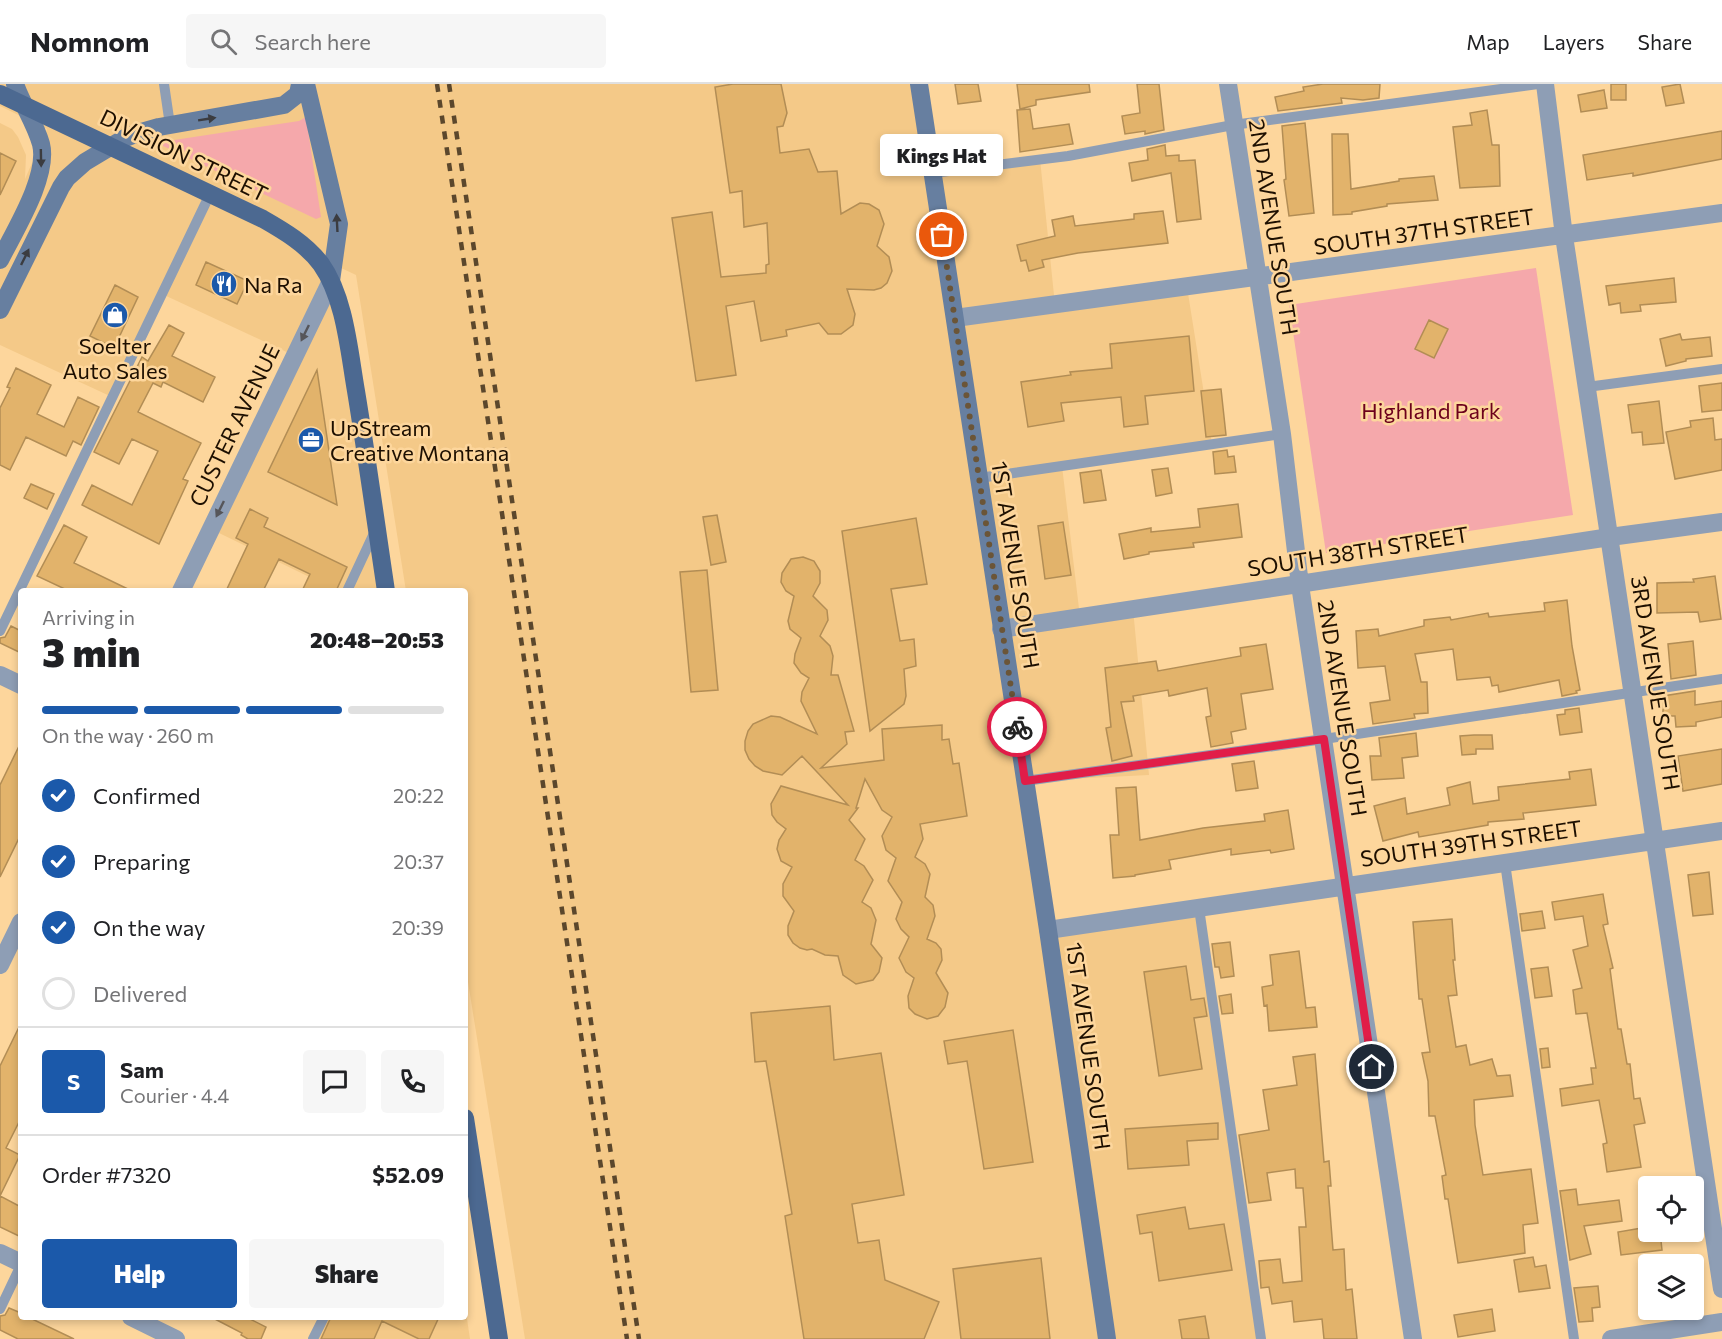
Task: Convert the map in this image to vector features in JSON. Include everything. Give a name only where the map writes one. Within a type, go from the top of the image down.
[{"type":"main road","name":"DIVISION STREET","points":[[0,94],[285,232],[306,248],[320,264],[331,281],[339,304],[350,359],[386,588]]},
{"type":"main road","points":[[468,1138],[499,1339]]},
{"type":"street","points":[[0,260],[32,195],[42,166],[41,145],[15,84]]},
{"type":"street","points":[[0,310],[48,210],[67,178],[85,162],[138,133],[170,125],[284,105],[298,94],[300,84]]},
{"type":"street","points":[[306,84],[339,224],[331,281]]},
{"type":"street","name":"1ST AVENUE SOUTH","points":[[919,84],[1048,930],[1107,1339]]},
{"type":"street","name":"2ND AVENUE SOUTH","points":[[1228,84],[1282,434],[1300,585],[1413,1339]]},
{"type":"street","name":"3RD AVENUE SOUTH","points":[[1545,84],[1564,236],[1722,1289]]},
{"type":"street","name":"SOUTH 37TH STREET","points":[[955,318],[1722,213]]},
{"type":"street","name":"CUSTER AVENUE","points":[[182,588],[331,281]]},
{"type":"street","name":"SOUTH 38TH STREET","points":[[1001,629],[1722,522]]},
{"type":"street","points":[[0,675],[18,684]]},
{"type":"street","name":"SOUTH 39TH STREET","points":[[1048,930],[1722,831]]},
{"type":"street","points":[[0,965],[18,928]]},
{"type":"street","points":[[0,1253],[18,1262]]},
{"type":"street","points":[[138,1320],[176,1339]]},
{"type":"street","points":[[1611,1339],[1722,1322]]},
{"type":"lane","points":[[164,84],[170,125]]},
{"type":"lane","points":[[933,172],[1068,156],[1233,125],[1538,84]]},
{"type":"lane","points":[[21,588],[210,194]]},
{"type":"lane","points":[[1587,387],[1722,369]]},
{"type":"lane","points":[[979,478],[1282,434]]},
{"type":"lane","points":[[348,588],[377,528]]},
{"type":"lane","points":[[0,632],[18,594]]},
{"type":"lane","points":[[1025,781],[1722,679]]},
{"type":"lane","points":[[1505,863],[1574,1339]]},
{"type":"lane","points":[[1199,908],[1261,1339]]},
{"type":"lane","points":[[0,1309],[18,1270]]},
{"type":"lane","points":[[313,1339],[322,1320]]},
{"type":"shaded area","points":[[0,84],[919,84],[933,172],[1040,159],[1055,305],[1187,287],[1212,444],[1062,466],[1080,617],[1133,609],[1149,775],[1026,781],[1048,930],[1199,908],[1263,1339],[525,1339],[468,982],[468,588],[406,588],[356,275],[303,250],[331,281],[385,588],[332,588],[219,533],[293,355],[162,294],[112,397],[0,345],[0,123],[12,129],[18,137],[26,155],[25,179],[47,129],[0,106]]},
{"type":"shaded area","points":[[322,1320],[467,1320],[470,1339],[313,1339]]},
{"type":"green space","points":[[306,117],[321,217],[316,219],[161,145],[161,142],[299,121]]},
{"type":"green space","name":"Highland Park","points":[[1536,268],[1573,515],[1326,553],[1289,305]]},
{"type":"building","points":[[733,84],[781,84],[787,113],[783,126],[777,127],[780,153],[809,149],[818,172],[837,171],[841,214],[860,203],[869,204],[879,210],[884,224],[877,246],[889,257],[892,271],[887,283],[881,288],[847,289],[855,314],[853,325],[841,334],[828,334],[819,323],[786,330],[787,336],[761,341],[754,301],[726,306],[736,375],[696,381],[672,218],[712,212],[721,277],[766,273],[766,265],[769,264],[767,223],[744,227],[742,191],[730,193],[715,87]]},
{"type":"building","points":[[955,84],[978,84],[981,101],[958,104]]},
{"type":"building","points":[[1017,84],[1089,84],[1090,92],[1036,100],[1036,105],[1020,109]]},
{"type":"building","points":[[1137,84],[1159,84],[1164,130],[1145,134],[1145,131],[1125,134],[1122,116],[1140,113]]},
{"type":"building","points":[[1323,84],[1380,84],[1379,98],[1363,100],[1341,98],[1342,103],[1278,111],[1275,97],[1304,91],[1303,87]]},
{"type":"building","points":[[1611,84],[1626,84],[1626,100],[1611,100]]},
{"type":"building","points":[[1680,84],[1684,103],[1666,106],[1662,87]]},
{"type":"building","points":[[1604,90],[1607,108],[1581,112],[1578,95]]},
{"type":"building","points":[[1030,109],[1033,129],[1069,124],[1073,144],[1020,152],[1017,110]]},
{"type":"building","points":[[1487,110],[1492,145],[1499,145],[1500,186],[1460,188],[1453,127],[1472,125],[1470,113]]},
{"type":"building","points":[[1305,123],[1314,213],[1289,216],[1284,180],[1286,179],[1282,126]]},
{"type":"building","points":[[1722,131],[1722,159],[1633,176],[1633,173],[1587,180],[1583,155]]},
{"type":"building","points":[[1332,134],[1348,134],[1351,189],[1399,181],[1399,179],[1434,176],[1438,200],[1387,204],[1387,206],[1352,212],[1352,214],[1333,215]]},
{"type":"building","points":[[973,144],[975,160],[958,162],[956,148]]},
{"type":"building","points":[[1165,145],[1166,156],[1179,155],[1179,161],[1195,160],[1201,219],[1177,222],[1171,173],[1132,181],[1129,163],[1148,160],[1147,149]]},
{"type":"building","points":[[0,153],[16,161],[0,195]]},
{"type":"building","points":[[1163,211],[1168,243],[1078,253],[1042,260],[1044,267],[1029,271],[1026,260],[1021,261],[1017,245],[1055,236],[1052,220],[1073,216],[1075,226],[1134,219],[1134,214]]},
{"type":"building","points":[[206,262],[248,281],[237,304],[196,285]]},
{"type":"building","points":[[1674,278],[1676,302],[1640,305],[1641,311],[1621,313],[1620,303],[1609,305],[1606,286]]},
{"type":"building","points":[[115,285],[138,297],[114,348],[90,336]]},
{"type":"building","points":[[1429,320],[1448,329],[1434,358],[1415,349]]},
{"type":"building","points":[[169,325],[184,333],[172,356],[215,377],[203,402],[163,382],[161,387],[153,383],[138,412],[201,443],[183,479],[188,481],[159,544],[82,505],[92,485],[132,505],[158,451],[132,439],[119,464],[94,452],[142,357],[148,361]]},
{"type":"building","points":[[1680,334],[1682,340],[1710,337],[1712,356],[1686,359],[1686,361],[1666,366],[1660,339]]},
{"type":"building","points":[[1189,336],[1194,391],[1145,396],[1148,424],[1124,427],[1121,397],[1061,403],[1064,421],[1028,427],[1021,382],[1071,375],[1070,372],[1112,368],[1110,344]]},
{"type":"building","points":[[16,368],[51,385],[37,414],[64,427],[78,397],[99,407],[81,445],[73,441],[66,456],[26,437],[10,470],[0,465],[0,408],[10,388],[7,387]]},
{"type":"building","points":[[317,370],[337,505],[268,472]]},
{"type":"building","points":[[1722,383],[1722,410],[1702,412],[1699,386]]},
{"type":"building","points":[[1221,389],[1226,435],[1206,437],[1201,391]]},
{"type":"building","points":[[1659,401],[1664,443],[1643,445],[1642,432],[1632,433],[1628,405]]},
{"type":"building","points":[[1713,418],[1715,440],[1722,439],[1722,470],[1675,479],[1666,432],[1691,427],[1690,421]]},
{"type":"building","points":[[1227,450],[1228,457],[1234,456],[1236,472],[1215,474],[1213,452]]},
{"type":"building","points":[[1168,468],[1172,493],[1156,496],[1152,470]]},
{"type":"building","points":[[1101,470],[1106,500],[1084,503],[1080,473]]},
{"type":"building","points":[[31,484],[54,494],[47,509],[24,498]]},
{"type":"building","points":[[1238,504],[1242,537],[1193,543],[1194,547],[1149,552],[1149,554],[1124,559],[1119,534],[1151,528],[1151,532],[1200,527],[1198,509]]},
{"type":"building","points":[[250,509],[268,518],[264,527],[347,567],[337,588],[303,588],[310,574],[279,559],[264,588],[227,588],[248,544],[236,538]]},
{"type":"building","points":[[717,515],[726,562],[711,565],[703,517]]},
{"type":"building","points":[[916,518],[927,584],[891,589],[900,641],[914,639],[916,666],[904,669],[906,696],[904,704],[870,731],[842,531]]},
{"type":"building","points":[[1063,522],[1071,575],[1045,579],[1038,526]]},
{"type":"building","points":[[64,525],[87,537],[74,563],[126,588],[63,588],[37,576]]},
{"type":"building","points":[[803,557],[814,561],[820,571],[820,583],[813,596],[827,610],[828,620],[820,636],[830,646],[833,656],[831,675],[838,675],[854,731],[845,732],[847,744],[821,768],[884,760],[882,729],[942,725],[942,740],[949,739],[953,764],[959,763],[967,816],[920,824],[923,839],[915,857],[925,864],[930,874],[925,897],[933,905],[935,916],[927,939],[936,943],[941,949],[942,960],[936,973],[948,993],[945,1007],[938,1016],[927,1019],[915,1014],[909,1008],[908,996],[914,978],[906,972],[899,958],[909,937],[901,929],[896,919],[902,902],[888,881],[896,858],[886,850],[882,836],[892,817],[882,810],[865,779],[856,808],[858,808],[849,820],[865,839],[855,860],[864,866],[873,880],[862,902],[871,908],[876,920],[871,944],[882,958],[879,972],[873,980],[856,984],[843,975],[838,956],[800,948],[788,935],[788,926],[794,911],[783,896],[783,884],[792,867],[781,861],[777,849],[779,840],[786,829],[772,815],[771,804],[781,786],[848,805],[802,756],[782,775],[763,771],[755,766],[745,750],[748,731],[753,724],[771,716],[780,717],[817,734],[801,701],[802,692],[809,678],[801,673],[794,663],[801,638],[790,629],[788,621],[794,596],[786,591],[781,582],[782,573],[791,559]]},
{"type":"building","points":[[707,570],[718,690],[691,692],[680,572]]},
{"type":"building","points":[[1715,576],[1721,619],[1700,622],[1698,612],[1657,613],[1657,583],[1694,582],[1693,579]]},
{"type":"building","points":[[1567,600],[1580,690],[1576,691],[1577,693],[1562,696],[1559,680],[1499,692],[1498,685],[1492,686],[1490,677],[1457,680],[1453,649],[1415,654],[1421,682],[1427,682],[1428,713],[1414,714],[1415,718],[1373,724],[1370,703],[1390,700],[1385,666],[1358,668],[1356,631],[1378,629],[1379,636],[1424,626],[1424,620],[1450,617],[1451,620],[1488,613],[1489,617],[1545,611],[1544,603]]},
{"type":"building","points":[[11,626],[18,630],[18,652],[0,643],[0,638],[5,637]]},
{"type":"building","points":[[1693,641],[1696,675],[1671,679],[1668,644]]},
{"type":"building","points":[[1266,644],[1273,689],[1241,694],[1246,729],[1231,732],[1233,743],[1211,747],[1206,717],[1211,716],[1207,688],[1169,696],[1168,690],[1133,696],[1134,701],[1121,702],[1132,756],[1112,761],[1106,728],[1111,727],[1105,668],[1156,661],[1158,671],[1241,656],[1240,648]]},
{"type":"building","points":[[1695,691],[1695,705],[1722,701],[1722,717],[1696,722],[1696,726],[1676,727],[1675,716],[1663,716],[1663,696]]},
{"type":"building","points":[[1579,708],[1582,732],[1560,735],[1557,715],[1565,714],[1565,710]]},
{"type":"building","points":[[1416,733],[1418,756],[1402,758],[1404,778],[1372,780],[1370,756],[1381,756],[1379,738]]},
{"type":"building","points":[[1492,735],[1493,749],[1476,749],[1476,754],[1462,755],[1460,736]]},
{"type":"building","points":[[18,748],[18,840],[0,877],[0,785]]},
{"type":"building","points":[[1722,749],[1722,784],[1683,791],[1678,756]]},
{"type":"building","points":[[1254,761],[1258,788],[1236,791],[1232,764]]},
{"type":"building","points":[[1591,769],[1596,805],[1523,813],[1524,819],[1488,822],[1488,825],[1419,837],[1418,832],[1383,841],[1374,806],[1405,798],[1407,814],[1450,805],[1447,788],[1470,782],[1473,804],[1499,800],[1498,787],[1570,779],[1569,772]]},
{"type":"building","points":[[1136,787],[1140,840],[1203,828],[1265,821],[1264,814],[1288,810],[1294,849],[1271,853],[1270,850],[1231,855],[1231,849],[1169,860],[1171,869],[1113,878],[1110,835],[1119,835],[1116,788]]},
{"type":"building","points":[[1709,872],[1713,914],[1693,916],[1688,875]]},
{"type":"building","points":[[1603,894],[1608,924],[1603,925],[1613,968],[1610,969],[1618,1029],[1621,1029],[1627,1064],[1630,1064],[1634,1099],[1640,1098],[1645,1123],[1634,1125],[1641,1167],[1607,1172],[1603,1144],[1607,1143],[1599,1100],[1562,1106],[1560,1089],[1593,1084],[1591,1068],[1596,1068],[1587,1013],[1576,1014],[1573,990],[1582,988],[1573,950],[1588,946],[1583,916],[1555,920],[1552,902]]},
{"type":"building","points":[[1542,911],[1545,928],[1522,931],[1520,914]]},
{"type":"building","points":[[1452,919],[1457,995],[1448,996],[1456,1047],[1466,1045],[1470,1065],[1492,1059],[1497,1076],[1510,1075],[1513,1096],[1474,1100],[1475,1125],[1483,1175],[1531,1169],[1538,1223],[1523,1225],[1525,1253],[1458,1263],[1448,1199],[1445,1199],[1442,1176],[1446,1175],[1435,1116],[1429,1116],[1428,1081],[1422,1053],[1430,1052],[1422,999],[1419,999],[1413,922]]},
{"type":"building","points":[[1230,942],[1234,976],[1221,978],[1219,967],[1215,967],[1212,944]]},
{"type":"building","points":[[1299,951],[1306,1008],[1315,1007],[1317,1027],[1269,1031],[1267,1005],[1264,1006],[1262,987],[1273,985],[1270,955]]},
{"type":"building","points":[[1186,966],[1191,1000],[1204,998],[1207,1016],[1194,1018],[1202,1069],[1159,1076],[1144,972]]},
{"type":"building","points":[[1548,967],[1552,996],[1535,998],[1531,969]]},
{"type":"building","points":[[1231,994],[1233,1013],[1222,1014],[1219,996]]},
{"type":"building","points":[[830,1006],[834,1060],[881,1053],[904,1195],[852,1204],[858,1243],[879,1240],[885,1280],[939,1302],[924,1339],[804,1339],[785,1216],[792,1214],[766,1061],[755,1062],[751,1013]]},
{"type":"building","points":[[18,1029],[18,1124],[6,1148],[18,1154],[18,1159],[0,1196],[0,1066]]},
{"type":"building","points":[[1013,1030],[1033,1162],[984,1169],[967,1061],[948,1064],[944,1041]]},
{"type":"building","points":[[1548,1048],[1550,1067],[1542,1068],[1540,1049]]},
{"type":"building","points":[[1315,1054],[1324,1162],[1329,1161],[1331,1186],[1328,1186],[1333,1250],[1344,1249],[1346,1290],[1352,1289],[1357,1339],[1324,1339],[1322,1319],[1294,1322],[1292,1301],[1272,1304],[1269,1287],[1261,1288],[1259,1261],[1280,1259],[1283,1283],[1302,1281],[1299,1227],[1306,1227],[1303,1188],[1296,1188],[1295,1169],[1267,1173],[1271,1200],[1249,1203],[1239,1135],[1269,1130],[1263,1090],[1297,1085],[1293,1057]]},
{"type":"building","points":[[1218,1123],[1218,1139],[1187,1141],[1189,1165],[1128,1169],[1125,1129]]},
{"type":"building","points":[[1576,1189],[1578,1205],[1619,1200],[1622,1221],[1584,1226],[1591,1254],[1570,1260],[1560,1191]]},
{"type":"building","points":[[0,1196],[18,1205],[18,1236],[0,1227]]},
{"type":"building","points":[[1185,1207],[1189,1229],[1224,1224],[1232,1270],[1159,1281],[1152,1232],[1140,1234],[1137,1215]]},
{"type":"building","points":[[1638,1229],[1638,1242],[1661,1242],[1662,1250],[1621,1255],[1618,1232]]},
{"type":"building","points":[[1533,1257],[1535,1267],[1546,1265],[1550,1288],[1519,1292],[1514,1260]]},
{"type":"building","points":[[1041,1258],[1050,1339],[961,1339],[953,1269]]},
{"type":"building","points":[[1598,1286],[1600,1307],[1592,1308],[1593,1321],[1579,1322],[1574,1288]]},
{"type":"building","points":[[9,1308],[18,1312],[18,1320],[34,1320],[74,1339],[18,1339],[0,1330],[0,1316],[5,1315]]},
{"type":"building","points":[[1492,1309],[1495,1331],[1458,1337],[1454,1315]]},
{"type":"building","points":[[1205,1316],[1209,1339],[1182,1339],[1179,1320]]},
{"type":"building","points":[[217,1320],[252,1320],[266,1327],[261,1339],[248,1339],[241,1335],[242,1333]]},
{"type":"building","points":[[330,1320],[438,1320],[429,1339],[419,1339],[382,1321],[374,1339],[321,1339]]},
{"type":"railway","points":[[437,84],[627,1339]]},
{"type":"railway","points":[[449,84],[639,1339]]},
{"type":"way so far","points":[[942,235],[1017,727]]},
{"type":"place","name":"Kings Hat","points":[[942,235]]},
{"type":"place","name":"Na Ra","points":[[224,284]]},
{"type":"place","name":"Soelter Auto Sales","points":[[115,315]]},
{"type":"place","name":"UpStream Creative Montana","points":[[311,440]]},
{"type":"route","points":[[1017,727],[1025,781],[1324,739],[1372,1067]]}]
